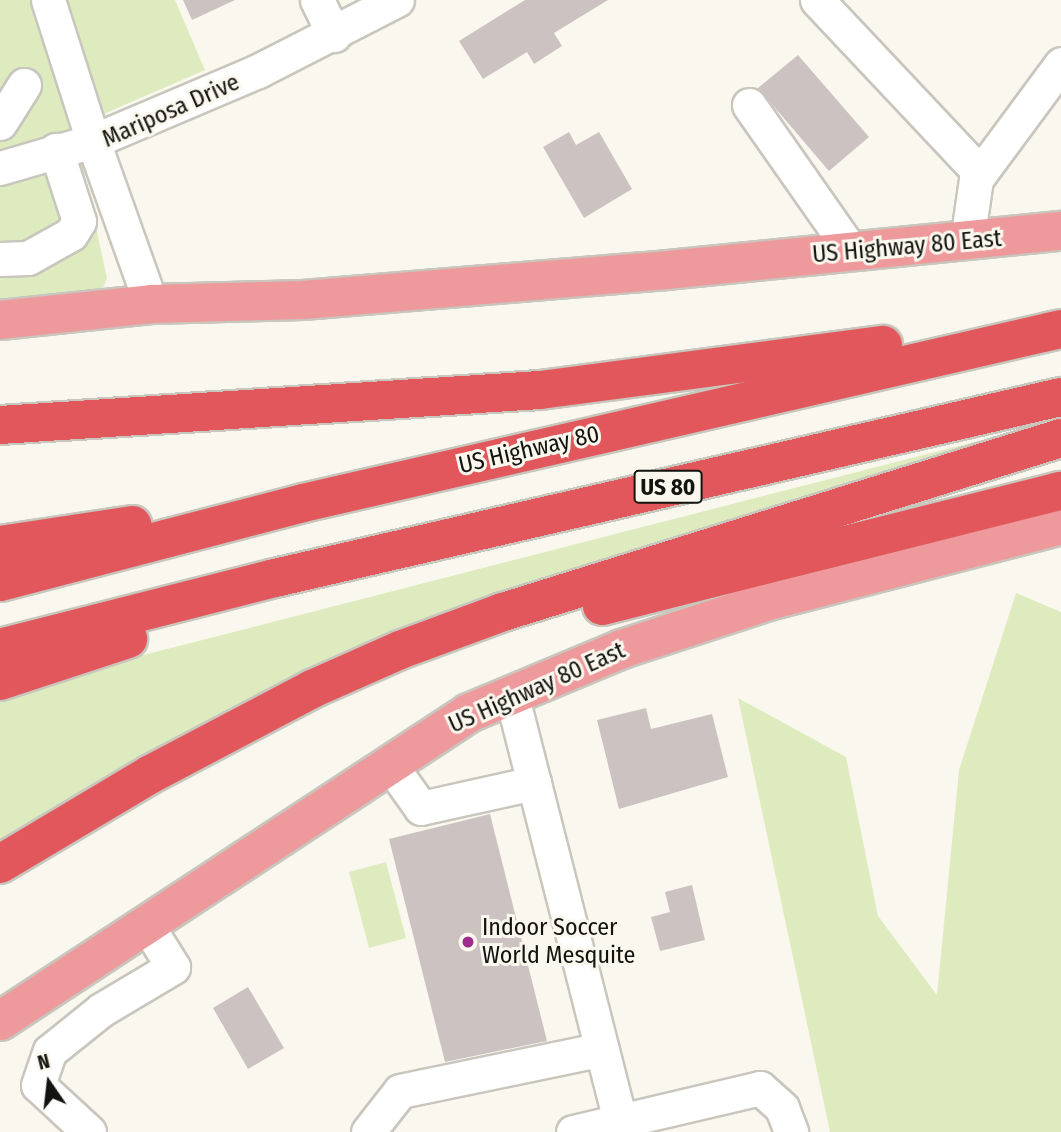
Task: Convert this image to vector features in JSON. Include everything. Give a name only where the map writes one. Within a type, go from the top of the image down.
[{"type":"highway","points":[[0,425],[540,390],[808,357],[1007,324],[1061,322]]},
{"type":"highway","name":"US Highway 80","points":[[0,582],[303,503],[1061,328]]},
{"type":"highway","name":"US 80","points":[[0,648],[275,578],[1061,397]]},
{"type":"highway","points":[[0,864],[151,774],[353,670],[468,624],[1061,438]]},
{"type":"highway","points":[[267,715],[525,627],[1061,491]]},
{"type":"highway","points":[[0,545],[303,503]]},
{"type":"highway","points":[[0,681],[202,615],[275,578]]},
{"type":"main road","name":"US Highway 80 East","points":[[0,320],[151,304],[303,300],[1061,231]]},
{"type":"main road","name":"US Highway 80 East","points":[[0,1021],[389,763],[469,713],[511,693],[622,649],[772,600],[1061,525]]},
{"type":"street","points":[[0,169],[93,141],[48,0]]},
{"type":"street","points":[[317,0],[334,35]]},
{"type":"street","name":"Mariposa Drive","points":[[151,304],[93,141],[334,35],[397,0]]},
{"type":"street","points":[[817,0],[980,173]]},
{"type":"street","points":[[967,241],[971,196],[980,173],[1061,64]]},
{"type":"street","points":[[0,123],[24,86]]},
{"type":"street","points":[[749,106],[852,252]]},
{"type":"street","points":[[0,259],[28,258],[71,234],[79,220],[56,150]]},
{"type":"street","points":[[511,693],[620,1121]]},
{"type":"street","points":[[389,763],[421,808],[534,783]]},
{"type":"street","points":[[89,1132],[38,1085],[50,1051],[101,1010],[173,967],[147,925]]},
{"type":"street","points":[[368,1132],[400,1091],[602,1049]]},
{"type":"street","points":[[573,1132],[760,1087],[782,1108],[791,1132]]},
{"type":"green space","points":[[0,0],[175,0],[205,70],[74,127],[107,278],[101,293],[0,303]]},
{"type":"green space","points":[[1044,424],[582,573],[0,849],[0,700],[124,660]]},
{"type":"green space","points":[[1016,593],[1061,612],[1061,1132],[830,1132],[738,698],[846,757],[878,916],[937,995],[959,770]]},
{"type":"green space","points":[[386,862],[406,938],[369,948],[349,872]]},
{"type":"building","points":[[183,0],[235,0],[192,20]]},
{"type":"building","points":[[525,0],[608,0],[554,33],[562,46],[534,64],[527,52],[483,79],[459,41]]},
{"type":"building","points":[[798,55],[869,137],[829,171],[758,88]]},
{"type":"building","points":[[569,132],[576,145],[599,132],[632,189],[584,218],[543,147]]},
{"type":"building","points":[[646,708],[651,729],[712,714],[728,777],[619,809],[597,720]]},
{"type":"building","name":"Indoor Soccer World Mesquite","points":[[490,814],[547,1041],[445,1062],[389,839]]},
{"type":"building","points":[[692,885],[705,940],[660,951],[651,917],[670,912],[665,892]]},
{"type":"building","points":[[248,987],[284,1048],[248,1069],[213,1008]]},
{"type":"place","name":"Indoor Soccer World Mesquite","points":[[468,942]]}]
